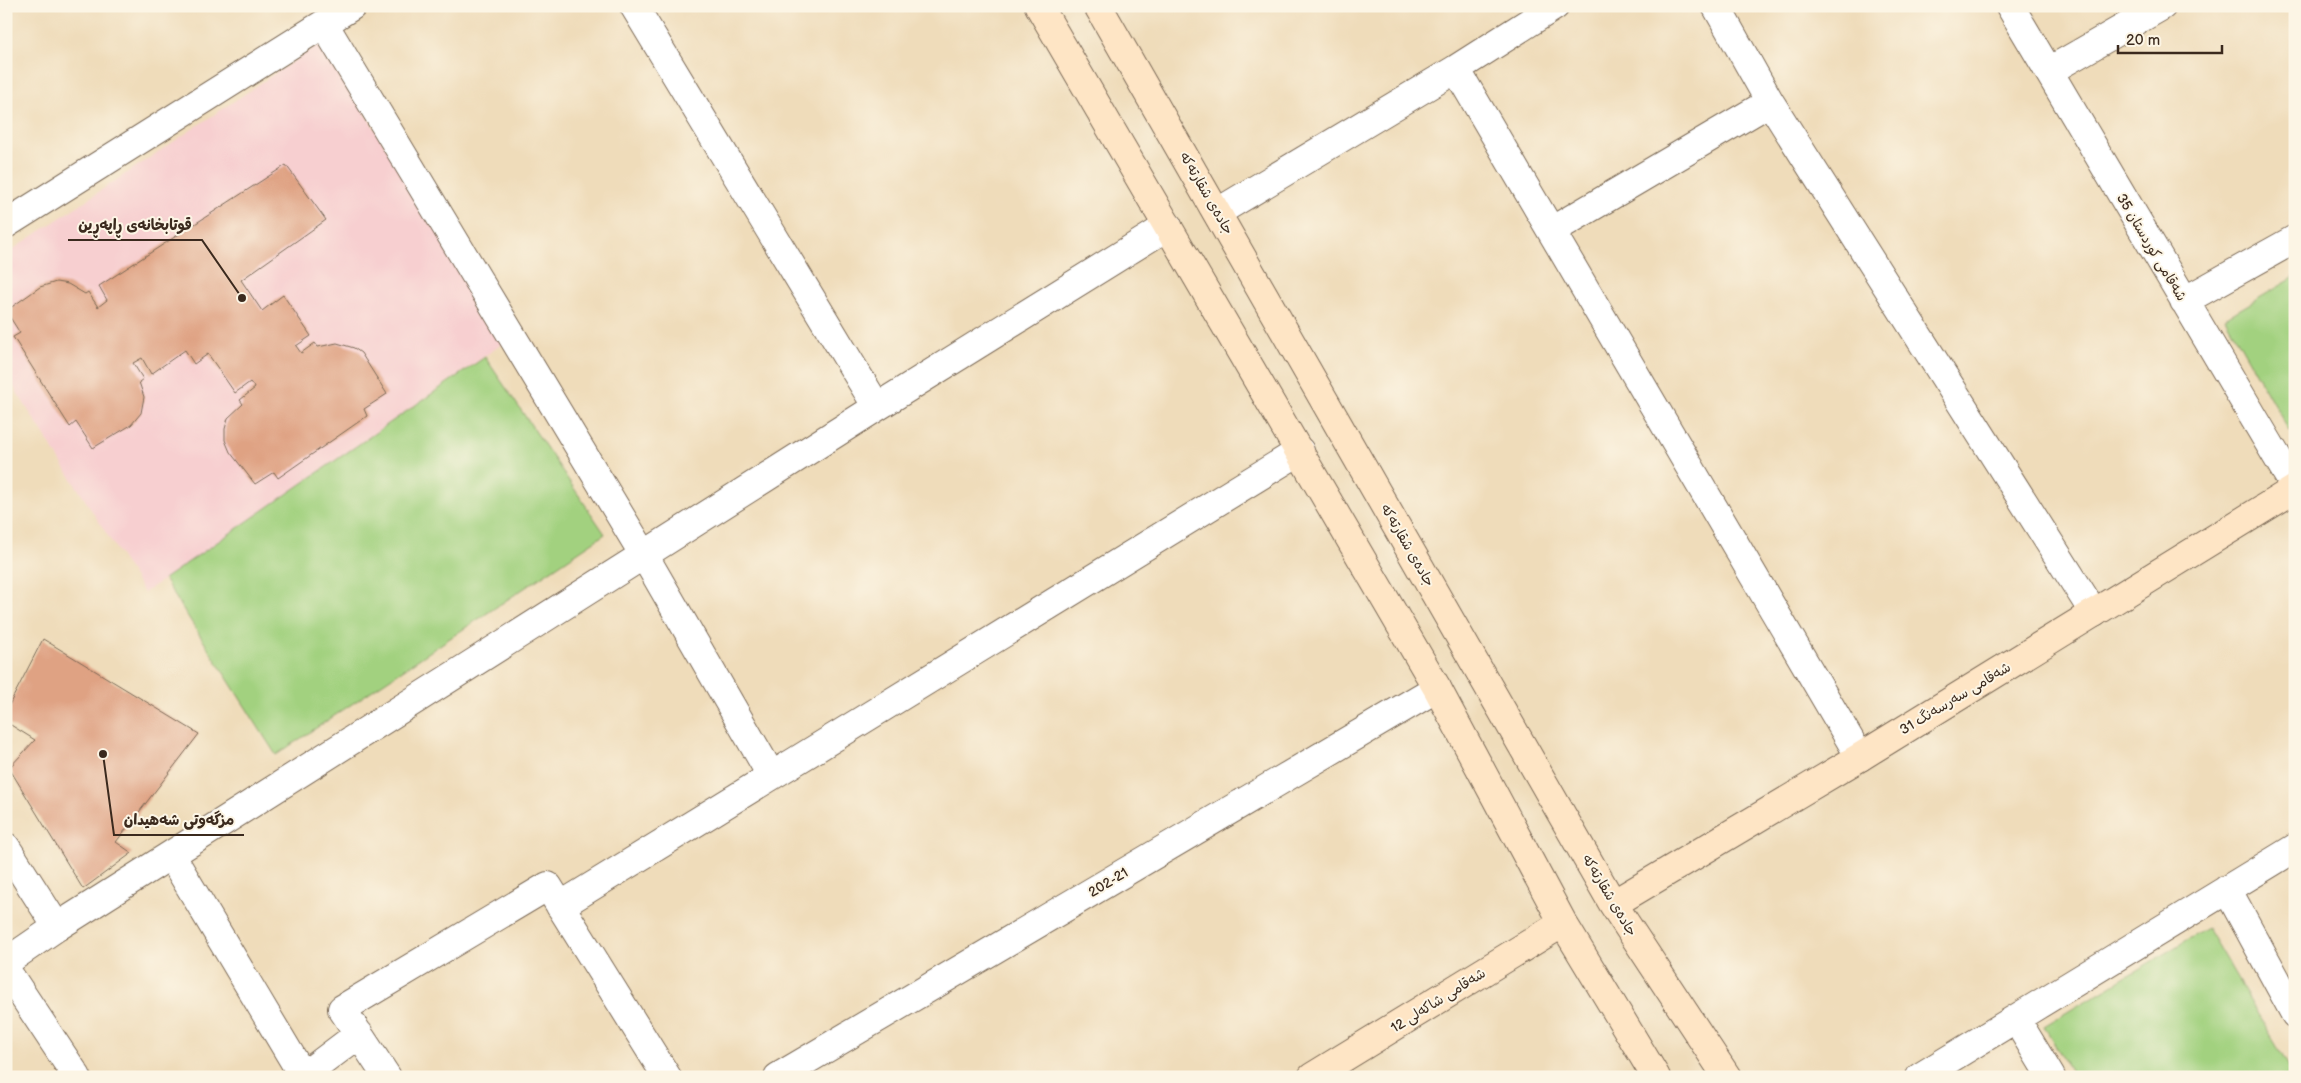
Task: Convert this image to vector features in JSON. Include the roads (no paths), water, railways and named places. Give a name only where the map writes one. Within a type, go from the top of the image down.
[{"type":"main road","points":[[1039,6],[1437,688],[1563,923],[1656,1077]]},
{"type":"main road","name":"جادەی شقارتەکە","points":[[1098,6],[1218,212],[1613,904],[1728,1077]]},
{"type":"main road","name":"شەقامی سەرسەنگ 31","points":[[1613,904],[1860,757],[2295,488]]},
{"type":"main road","name":"شەقامی شاکەلی 12","points":[[1312,1077],[1563,923]]},
{"type":"street","points":[[634,6],[877,407]]},
{"type":"street","points":[[1218,212],[1456,69],[1555,6]]},
{"type":"street","points":[[1716,6],[1770,102],[2094,613]]},
{"type":"street","name":"شەقامی کوردستان 35","points":[[2010,6],[2295,488]]},
{"type":"street","points":[[2048,71],[2162,6]]},
{"type":"street","points":[[6,224],[335,13],[771,776]]},
{"type":"street","points":[[1456,69],[1860,757]]},
{"type":"street","points":[[1551,231],[1770,102]]},
{"type":"street","points":[[6,962],[57,927],[877,407],[1168,226]]},
{"type":"street","points":[[2184,301],[2295,239]]},
{"type":"street","points":[[560,906],[1300,451]]},
{"type":"street","name":"202-21","points":[[778,1077],[1437,688]]},
{"type":"street","points":[[6,847],[57,927]]},
{"type":"street","points":[[1920,1077],[2295,848]]},
{"type":"street","points":[[171,855],[302,1076],[359,1034]]},
{"type":"street","points":[[387,1077],[342,1009],[548,886],[667,1077]]},
{"type":"street","points":[[2227,889],[2295,1014]]},
{"type":"street","points":[[6,970],[77,1077]]},
{"type":"street","points":[[2016,1019],[2051,1077]]},
{"type":"place","name":"قوتابخانەی ڕاپەڕین","points":[[242,298]]},
{"type":"place","name":"مزگەوتی شەهیدان","points":[[103,754]]}]
